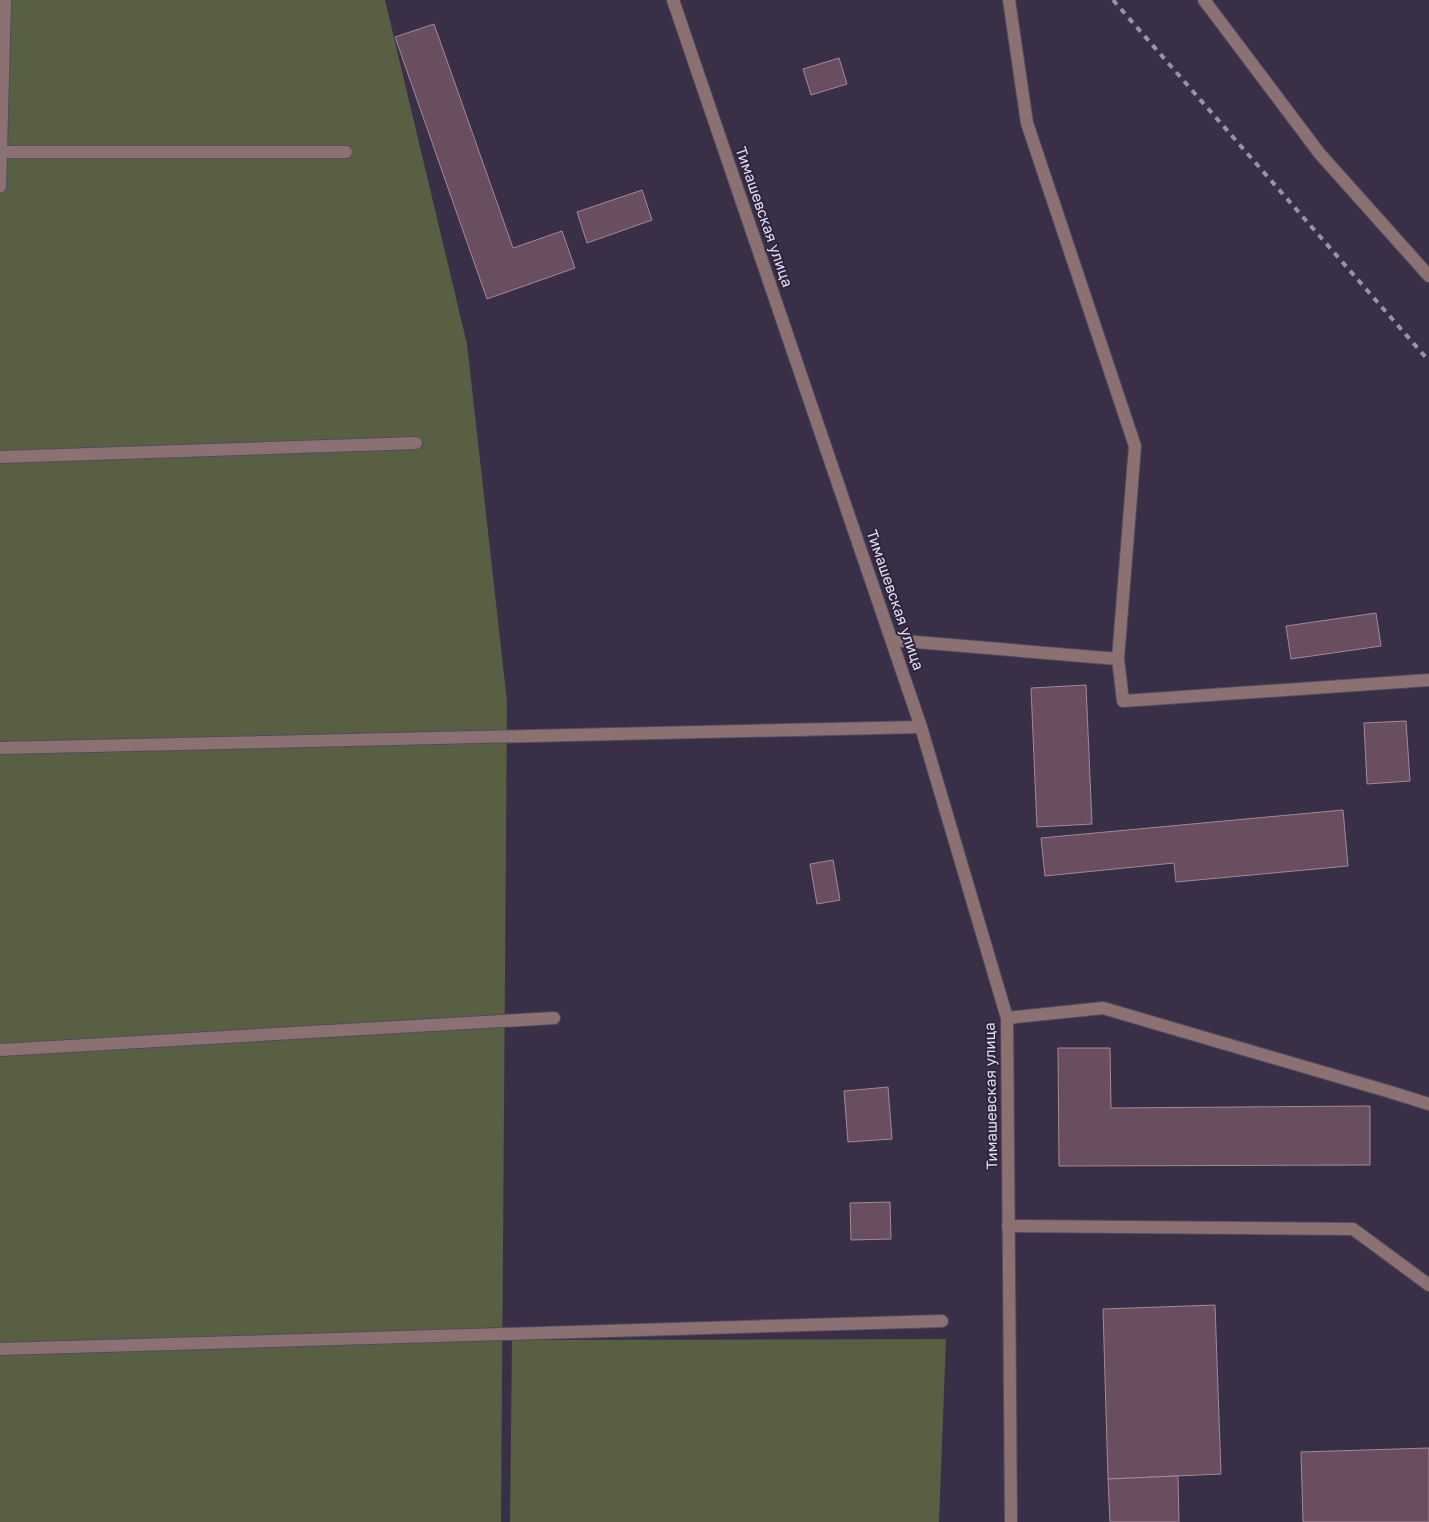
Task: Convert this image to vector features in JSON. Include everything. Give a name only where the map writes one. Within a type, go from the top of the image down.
[{"type":"street","points":[[0,187],[5,0]]},
{"type":"street","name":"Тимашевская улица","points":[[673,0],[921,727],[1007,1018],[1011,1522]]},
{"type":"street","points":[[1009,0],[1027,123],[1135,446],[1118,660],[1123,701],[1429,680]]},
{"type":"street","points":[[1204,0],[1320,154],[1429,276]]},
{"type":"street","points":[[0,152],[346,152]]},
{"type":"street","points":[[0,457],[416,443]]},
{"type":"street","points":[[892,640],[1118,660]]},
{"type":"street","points":[[0,748],[921,727]]},
{"type":"street","points":[[1007,1018],[1103,1008],[1387,1090],[1429,1104]]},
{"type":"street","points":[[0,1050],[554,1018]]},
{"type":"street","points":[[1008,1226],[1353,1229],[1429,1285]]},
{"type":"street","points":[[0,1348],[942,1321]]},
{"type":"green space","points":[[0,0],[385,0],[467,344],[507,701],[501,1522],[0,1522]]},
{"type":"green space","points":[[946,1339],[939,1522],[510,1522],[512,1340]]},
{"type":"building","points":[[434,24],[513,248],[562,231],[575,268],[487,299],[395,37]]},
{"type":"building","points":[[839,58],[847,84],[811,95],[803,69]]},
{"type":"building","points":[[642,190],[652,220],[587,243],[577,212]]},
{"type":"building","points":[[1376,613],[1381,646],[1291,659],[1286,626]]},
{"type":"building","points":[[1086,685],[1092,824],[1037,827],[1031,688]]},
{"type":"building","points":[[1406,721],[1410,781],[1367,784],[1364,723]]},
{"type":"building","points":[[1343,810],[1348,866],[1176,882],[1174,863],[1045,876],[1041,838]]},
{"type":"building","points":[[833,860],[840,900],[817,904],[810,864]]},
{"type":"building","points":[[1058,1048],[1110,1048],[1111,1108],[1370,1106],[1370,1165],[1059,1166]]},
{"type":"building","points":[[888,1087],[892,1139],[848,1142],[844,1091]]},
{"type":"building","points":[[890,1202],[891,1239],[851,1240],[850,1203]]},
{"type":"building","points":[[1215,1305],[1221,1474],[1108,1479],[1103,1309]]},
{"type":"building","points":[[1429,1448],[1429,1522],[1303,1522],[1301,1452]]},
{"type":"building","points":[[1178,1476],[1179,1522],[1110,1522],[1108,1479]]},
{"type":"railway","points":[[1113,0],[1429,361]]}]
